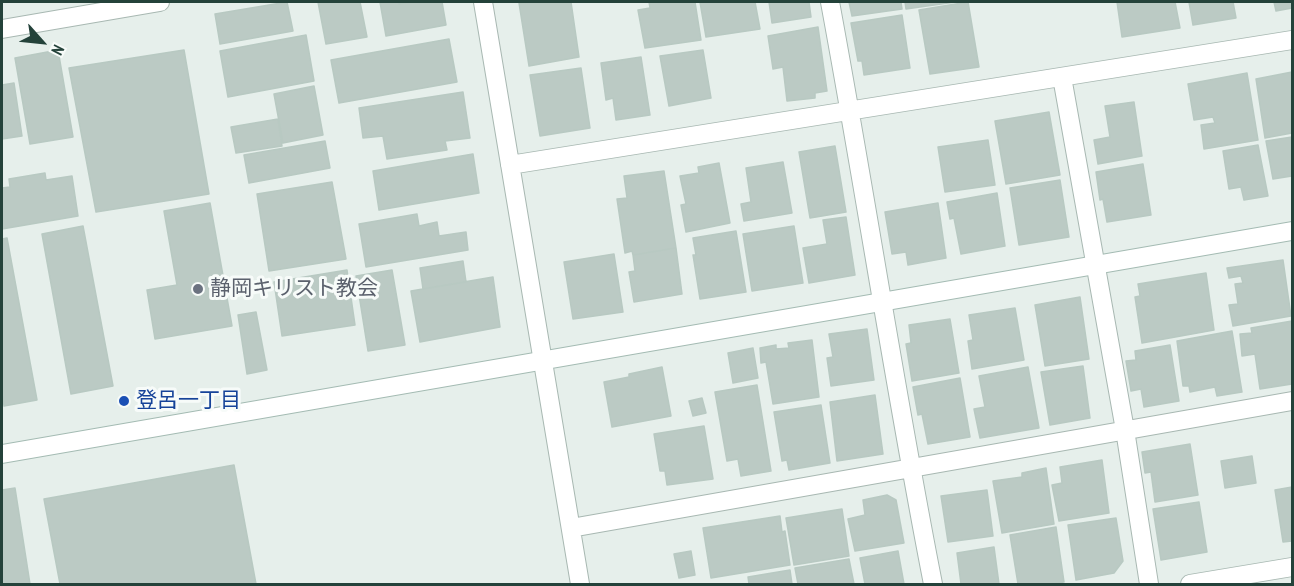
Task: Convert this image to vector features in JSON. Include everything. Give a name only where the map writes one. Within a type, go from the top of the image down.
[{"type":"street","points":[[2,29],[160,2]]},
{"type":"street","points":[[483,2],[580,585]]},
{"type":"street","points":[[830,2],[910,468],[933,585]]},
{"type":"street","points":[[510,165],[1293,40]]},
{"type":"street","points":[[1062,77],[1125,430],[1149,585]]},
{"type":"street","points":[[2,454],[1293,231]]},
{"type":"street","points":[[571,528],[1293,401]]},
{"type":"street","points":[[1190,585],[1293,567]]},
{"type":"building","points":[[287,2],[293,31],[220,44],[215,14]]},
{"type":"building","points":[[318,2],[360,2],[367,37],[326,44]]},
{"type":"building","points":[[380,2],[399,2],[399,4],[442,2],[446,25],[386,36]]},
{"type":"building","points":[[571,2],[579,57],[529,66],[519,3]]},
{"type":"building","points":[[649,2],[695,2],[701,40],[645,48],[638,10],[650,8]]},
{"type":"building","points":[[700,2],[755,2],[760,29],[706,37]]},
{"type":"building","points":[[769,2],[809,2],[811,17],[772,23]]},
{"type":"building","points":[[849,2],[901,2],[902,9],[852,16]]},
{"type":"building","points":[[905,2],[955,2],[906,9]]},
{"type":"building","points":[[968,2],[979,67],[930,74],[919,10]]},
{"type":"building","points":[[1117,2],[1175,2],[1180,28],[1122,37]]},
{"type":"building","points":[[1189,2],[1233,2],[1236,18],[1193,25]]},
{"type":"building","points":[[1274,2],[1292,2],[1292,8],[1276,11]]},
{"type":"building","points":[[902,15],[910,68],[864,75],[862,61],[858,61],[851,23]]},
{"type":"building","points":[[818,27],[827,91],[815,93],[815,98],[787,101],[783,67],[773,69],[768,36]]},
{"type":"building","points":[[306,35],[314,81],[228,97],[220,51]]},
{"type":"building","points":[[449,39],[457,82],[339,103],[331,60]]},
{"type":"building","points":[[58,50],[73,137],[30,144],[15,58]]},
{"type":"building","points":[[184,50],[209,194],[96,212],[69,68]]},
{"type":"building","points":[[703,50],[711,98],[669,106],[660,56]]},
{"type":"building","points":[[641,57],[650,115],[616,120],[613,98],[606,100],[601,63]]},
{"type":"building","points":[[581,68],[590,128],[540,136],[530,75]]},
{"type":"building","points":[[1292,72],[1292,133],[1265,138],[1256,79]]},
{"type":"building","points":[[1247,73],[1258,140],[1204,149],[1201,125],[1215,123],[1213,117],[1194,120],[1188,84]]},
{"type":"building","points":[[14,83],[22,136],[2,139],[2,85]]},
{"type":"building","points":[[314,86],[323,135],[283,143],[274,94]]},
{"type":"building","points":[[463,92],[470,138],[445,141],[447,150],[387,159],[383,136],[363,138],[359,108]]},
{"type":"building","points":[[1134,102],[1142,156],[1098,164],[1094,140],[1110,137],[1105,106]]},
{"type":"building","points":[[1049,112],[1060,175],[1006,184],[995,121]]},
{"type":"building","points":[[278,119],[282,146],[236,153],[231,127]]},
{"type":"building","points":[[1292,137],[1292,176],[1273,179],[1266,141]]},
{"type":"building","points":[[988,140],[995,185],[945,192],[938,147]]},
{"type":"building","points":[[325,141],[330,168],[249,183],[244,155]]},
{"type":"building","points":[[1258,145],[1268,196],[1244,200],[1241,187],[1229,189],[1223,151]]},
{"type":"building","points":[[835,146],[846,212],[810,218],[799,152]]},
{"type":"building","points":[[473,154],[479,193],[379,210],[373,171]]},
{"type":"building","points":[[783,162],[792,213],[744,221],[741,204],[751,202],[746,168]]},
{"type":"building","points":[[719,163],[730,223],[686,232],[681,205],[686,204],[680,176],[699,173],[698,167]]},
{"type":"building","points":[[1143,164],[1151,215],[1107,222],[1103,199],[1100,200],[1096,172]]},
{"type":"building","points":[[664,171],[676,248],[633,255],[632,251],[625,253],[617,199],[627,198],[624,176]]},
{"type":"building","points":[[45,173],[46,180],[72,176],[78,216],[2,229],[2,188],[10,187],[9,179]]},
{"type":"building","points":[[1060,180],[1069,237],[1019,245],[1010,188]]},
{"type":"building","points":[[332,182],[346,259],[269,271],[257,194]]},
{"type":"building","points":[[997,193],[1005,246],[961,254],[954,218],[950,219],[947,202]]},
{"type":"building","points":[[210,203],[232,326],[155,339],[147,290],[177,285],[164,211]]},
{"type":"building","points":[[938,203],[946,258],[908,265],[906,252],[892,254],[885,212]]},
{"type":"building","points":[[417,214],[419,226],[437,222],[439,236],[466,232],[468,250],[366,267],[359,224]]},
{"type":"building","points":[[846,217],[855,275],[809,283],[803,248],[827,244],[823,220]]},
{"type":"building","points":[[83,226],[113,386],[71,394],[42,234]]},
{"type":"building","points":[[794,226],[803,283],[752,291],[743,234]]},
{"type":"building","points":[[736,231],[746,292],[700,299],[693,255],[696,255],[693,238]]},
{"type":"building","points":[[7,238],[37,400],[4,406],[2,393],[2,239]]},
{"type":"building","points":[[676,248],[682,294],[634,302],[629,272],[635,271],[633,255]]},
{"type":"building","points":[[614,254],[623,312],[573,319],[564,262]]},
{"type":"building","points":[[1283,260],[1291,316],[1233,326],[1229,305],[1238,304],[1235,284],[1243,283],[1241,276],[1229,278],[1227,268]]},
{"type":"building","points":[[463,261],[466,282],[423,289],[420,268]]},
{"type":"building","points":[[347,270],[355,325],[282,336],[274,282]]},
{"type":"building","points":[[392,270],[405,345],[368,351],[356,276]]},
{"type":"building","points":[[1206,273],[1214,330],[1142,343],[1135,297],[1140,296],[1138,284]]},
{"type":"building","points":[[493,277],[500,327],[420,342],[411,291]]},
{"type":"building","points":[[1080,297],[1089,359],[1045,366],[1035,305]]},
{"type":"building","points":[[1015,308],[1024,360],[972,369],[968,341],[973,340],[969,315]]},
{"type":"building","points":[[256,312],[267,370],[247,374],[238,315]]},
{"type":"building","points":[[950,319],[959,373],[912,381],[906,344],[911,343],[909,325]]},
{"type":"building","points":[[1292,321],[1292,384],[1260,389],[1255,354],[1242,356],[1240,334],[1252,333],[1251,328]]},
{"type":"building","points":[[867,329],[874,380],[831,386],[827,358],[833,357],[829,334]]},
{"type":"building","points":[[1232,331],[1242,392],[1217,396],[1215,387],[1190,392],[1189,386],[1183,386],[1177,341]]},
{"type":"building","points":[[812,340],[819,397],[773,404],[766,362],[761,363],[760,348],[776,345],[776,349],[789,348],[788,343]]},
{"type":"building","points":[[1170,345],[1179,401],[1144,407],[1141,389],[1131,391],[1126,361],[1136,360],[1135,351]]},
{"type":"building","points":[[753,348],[758,378],[733,383],[728,353]]},
{"type":"building","points":[[1083,366],[1090,418],[1050,425],[1041,372]]},
{"type":"building","points":[[662,367],[671,416],[612,427],[604,382]]},
{"type":"building","points":[[1028,367],[1039,428],[980,438],[974,409],[985,407],[979,376]]},
{"type":"building","points":[[960,378],[970,437],[928,444],[922,414],[918,415],[913,387]]},
{"type":"building","points":[[757,385],[771,471],[741,476],[738,459],[727,461],[715,392]]},
{"type":"building","points":[[875,395],[883,454],[837,461],[830,402]]},
{"type":"building","points":[[702,398],[706,413],[693,416],[689,401]]},
{"type":"building","points":[[821,405],[830,463],[789,470],[787,460],[782,461],[774,412]]},
{"type":"building","points":[[704,426],[713,479],[667,485],[665,471],[660,471],[654,434]]},
{"type":"building","points":[[1190,444],[1198,495],[1155,502],[1151,472],[1145,473],[1142,452]]},
{"type":"building","points":[[1252,456],[1256,483],[1225,488],[1221,461]]},
{"type":"building","points":[[1102,460],[1109,513],[1059,521],[1052,485],[1062,483],[1060,467]]},
{"type":"building","points":[[234,465],[256,584],[60,584],[44,499]]},
{"type":"building","points":[[1046,468],[1054,524],[1002,533],[993,481],[1022,477],[1022,473]]},
{"type":"building","points":[[1292,487],[1292,541],[1283,542],[1275,490]]},
{"type":"building","points":[[15,488],[30,584],[2,584],[2,490]]},
{"type":"building","points":[[987,490],[993,536],[948,542],[941,496]]},
{"type":"building","points":[[887,495],[896,500],[904,543],[855,551],[848,519],[865,515],[863,500]]},
{"type":"building","points":[[1199,502],[1207,552],[1161,560],[1153,509]]},
{"type":"building","points":[[842,509],[849,556],[794,565],[786,518]]},
{"type":"building","points":[[780,516],[782,532],[785,531],[790,565],[711,578],[703,528]]},
{"type":"building","points":[[1116,518],[1123,561],[1114,573],[1076,580],[1068,525]]},
{"type":"building","points":[[1056,527],[1064,582],[1018,584],[1010,535]]},
{"type":"building","points":[[994,547],[999,584],[961,584],[957,553]]},
{"type":"building","points":[[691,551],[695,575],[679,578],[674,554]]},
{"type":"building","points":[[898,551],[904,584],[865,584],[860,558]]},
{"type":"building","points":[[849,559],[854,584],[798,584],[795,568]]},
{"type":"building","points":[[790,570],[792,584],[749,584],[748,577]]},
{"type":"place","name":"静岡キリスト教会","points":[[198,289]]},
{"type":"place","name":"登呂一丁目","points":[[124,401]]}]
